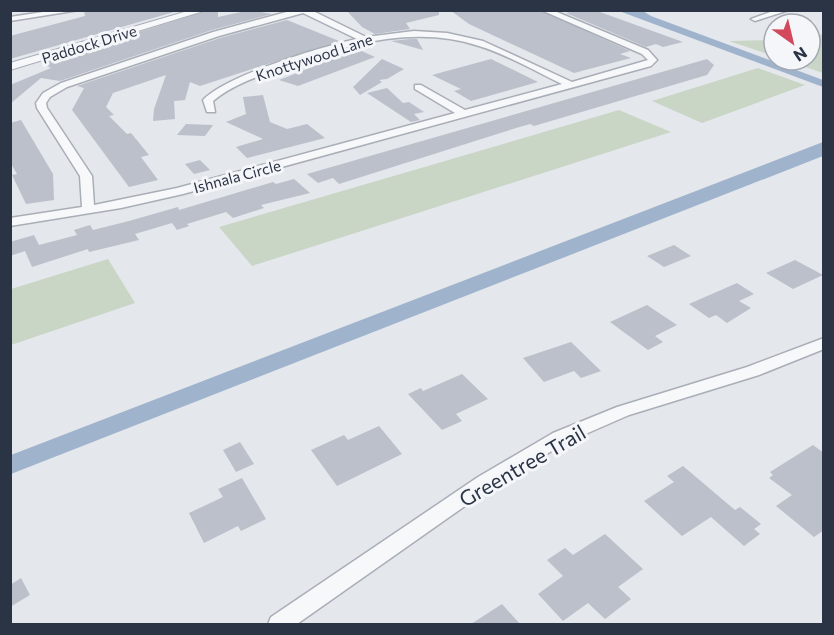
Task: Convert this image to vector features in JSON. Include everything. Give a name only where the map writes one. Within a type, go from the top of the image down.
[{"type":"street","points":[[10,19],[76,10]]},
{"type":"street","name":"Paddock Drive","points":[[10,67],[203,10]]},
{"type":"street","points":[[88,210],[86,176],[42,108],[41,103],[46,95],[64,85],[185,44],[304,10],[363,39]]},
{"type":"street","name":"Ishnala Circle","points":[[10,222],[88,210],[179,191],[648,64],[653,58],[645,52],[544,10]]},
{"type":"street","points":[[755,19],[786,10]]},
{"type":"street","points":[[434,34],[440,23]]},
{"type":"street","name":"Knottywood Lane","points":[[211,110],[208,100],[223,88],[363,39],[396,34],[434,34],[470,40],[489,46],[571,85]]},
{"type":"street","points":[[418,87],[464,114]]},
{"type":"street","name":"Greentree Trail","points":[[279,624],[485,482],[560,438],[623,411],[753,371],[824,343]]},
{"type":"green space","points":[[822,35],[823,35],[823,73],[820,72],[822,72]]},
{"type":"green space","points":[[762,40],[762,52],[729,41]]},
{"type":"green space","points":[[758,68],[762,69],[762,72],[769,72],[805,85],[702,123],[652,101]]},
{"type":"green space","points":[[619,110],[671,132],[252,266],[219,227]]},
{"type":"green space","points":[[108,259],[135,303],[11,345],[11,289]]},
{"type":"water","points":[[619,11],[643,11],[762,57],[762,64]]},
{"type":"water","points":[[783,72],[802,72],[823,80],[823,87]]},
{"type":"water","points":[[823,142],[823,156],[11,474],[11,455]]},
{"type":"building","points":[[84,10],[181,10],[10,59],[10,36],[85,16]]},
{"type":"building","points":[[209,10],[218,10],[218,17],[250,10],[272,14],[212,30],[60,81],[41,78],[10,104],[10,85],[51,68],[41,63]]},
{"type":"building","points":[[346,10],[439,10],[439,15],[406,23],[410,29],[375,34],[362,27]]},
{"type":"building","points":[[450,10],[539,10],[630,51],[620,54],[631,58],[574,73],[469,24]]},
{"type":"building","points":[[578,10],[600,12],[683,42],[663,47],[656,44],[646,47],[566,13]]},
{"type":"building","points":[[287,20],[339,41],[200,86],[190,82],[185,100],[174,101],[175,119],[153,121],[154,109],[166,75],[113,93],[106,107],[114,115],[109,116],[127,134],[131,133],[149,155],[141,157],[158,180],[129,187],[72,110],[84,88],[77,86],[220,38]]},
{"type":"building","points":[[410,39],[417,39],[423,50],[391,41]]},
{"type":"building","points":[[355,48],[375,57],[298,86],[279,80],[325,62],[323,56]]},
{"type":"building","points":[[382,59],[404,69],[387,79],[379,80],[382,82],[360,95],[353,87]]},
{"type":"building","points":[[491,59],[538,82],[471,101],[454,91],[461,89],[432,75]]},
{"type":"building","points":[[707,59],[714,65],[707,75],[534,126],[530,124],[516,128],[339,184],[333,178],[318,183],[307,174]]},
{"type":"building","points":[[387,88],[403,103],[409,102],[424,112],[414,114],[420,120],[411,122],[367,93]]},
{"type":"building","points":[[263,95],[270,122],[287,129],[307,124],[325,138],[247,158],[236,147],[263,139],[226,122],[246,114],[243,97]]},
{"type":"building","points":[[21,120],[53,174],[54,200],[26,204],[12,175],[17,174],[10,162],[10,123]]},
{"type":"building","points":[[186,124],[213,125],[205,136],[177,135]]},
{"type":"building","points":[[200,160],[210,170],[194,174],[185,164]]},
{"type":"building","points":[[294,179],[310,193],[261,205],[264,208],[233,218],[226,212],[187,224],[189,226],[177,230],[172,223],[135,234],[139,240],[89,252],[88,249],[32,267],[25,251],[10,256],[10,242],[34,235],[39,245],[77,235],[74,230],[90,225],[93,230],[178,207],[179,210],[273,182],[276,184]]},
{"type":"building","points":[[674,245],[691,256],[664,267],[647,256]]},
{"type":"building","points":[[795,260],[823,275],[793,289],[766,273]]},
{"type":"building","points":[[737,283],[754,294],[739,301],[751,308],[727,323],[716,315],[709,318],[689,304]]},
{"type":"building","points":[[647,305],[677,325],[655,336],[663,342],[648,350],[610,322]]},
{"type":"building","points":[[571,342],[601,371],[581,378],[574,371],[544,382],[523,358]]},
{"type":"building","points":[[462,374],[488,399],[456,414],[462,421],[442,430],[408,394],[421,388],[423,391]]},
{"type":"building","points":[[379,426],[402,454],[337,486],[311,450],[344,435],[348,440]]},
{"type":"building","points":[[240,442],[254,464],[236,472],[223,450]]},
{"type":"building","points":[[813,445],[824,453],[824,530],[814,537],[776,506],[792,495],[769,478],[773,475],[770,472]]},
{"type":"building","points":[[683,466],[735,510],[740,507],[761,524],[754,529],[760,534],[744,546],[711,517],[682,536],[644,501],[674,482],[667,476]]},
{"type":"building","points":[[242,478],[266,519],[241,531],[238,526],[204,543],[189,513],[223,497],[218,489]]},
{"type":"building","points":[[605,534],[643,569],[618,587],[631,599],[605,619],[588,603],[563,621],[538,594],[563,576],[547,560],[565,548],[573,555]]},
{"type":"building","points":[[21,578],[30,595],[10,607],[10,585]]},
{"type":"building","points":[[502,604],[520,624],[471,624]]}]
